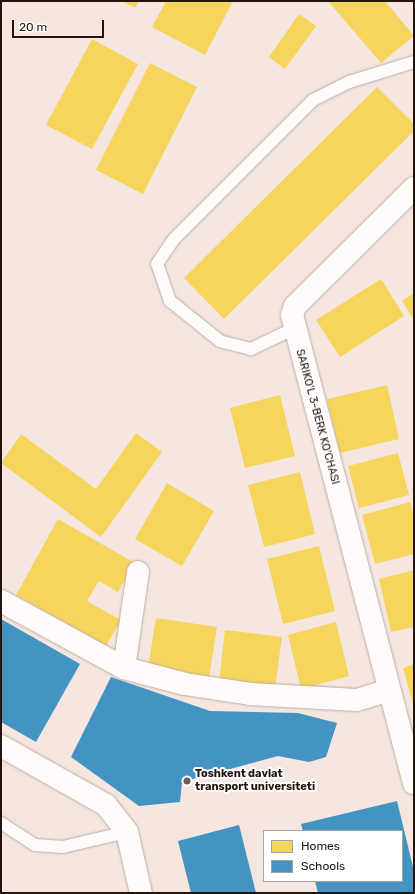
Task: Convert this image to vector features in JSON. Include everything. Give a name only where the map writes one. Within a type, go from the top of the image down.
[{"type":"street","name":"SARIKO'L 3-BERK KO'CHASI","points":[[414,188],[295,306],[292,315],[293,329],[414,783]]},
{"type":"street","points":[[124,668],[138,572]]},
{"type":"street","points":[[1,601],[124,668],[185,684],[250,694],[357,700],[389,690]]},
{"type":"street","points":[[1,746],[106,805],[127,832],[141,893]]},
{"type":"lane","points":[[293,329],[251,349],[220,341],[170,301],[157,264],[174,239],[313,100],[349,82],[414,62]]},
{"type":"lane","points":[[1,823],[35,845],[63,847],[127,832]]},
{"type":"building: Homes","points":[[121,1],[139,1],[135,8]]},
{"type":"building: Homes","points":[[166,1],[233,1],[205,55],[152,27]]},
{"type":"building: Homes","points":[[328,1],[385,1],[414,36],[381,63]]},
{"type":"building: Homes","points":[[299,14],[316,26],[285,69],[269,57]]},
{"type":"building: Homes","points":[[92,39],[138,64],[92,149],[46,125]]},
{"type":"building: Homes","points":[[150,63],[197,87],[143,194],[96,170]]},
{"type":"building: Homes","points":[[377,87],[414,124],[414,131],[224,319],[184,278]]},
{"type":"building: Homes","points":[[381,279],[404,316],[340,357],[316,320]]},
{"type":"building: Homes","points":[[414,293],[414,320],[402,301]]},
{"type":"building: Homes","points":[[387,385],[399,439],[340,453],[327,399]]},
{"type":"building: Homes","points":[[280,395],[295,456],[245,468],[230,408]]},
{"type":"building: Homes","points":[[136,433],[162,452],[101,537],[1,463],[21,434],[96,489]]},
{"type":"building: Homes","points":[[398,453],[409,495],[359,508],[348,466]]},
{"type":"building: Homes","points":[[300,472],[315,534],[264,547],[248,485]]},
{"type":"building: Homes","points":[[167,483],[214,511],[182,566],[135,539]]},
{"type":"building: Homes","points":[[410,502],[414,517],[414,554],[375,564],[362,515]]},
{"type":"building: Homes","points":[[58,519],[135,563],[118,592],[99,581],[87,601],[121,620],[106,646],[16,595]]},
{"type":"building: Homes","points":[[319,546],[335,611],[283,624],[267,559]]},
{"type":"building: Homes","points":[[414,570],[414,627],[391,632],[379,579]]},
{"type":"building: Homes","points":[[156,618],[217,627],[209,678],[148,668]]},
{"type":"building: Homes","points":[[336,622],[349,676],[301,689],[288,635]]},
{"type":"building: Homes","points":[[225,630],[282,637],[275,688],[219,681]]},
{"type":"building: Homes","points":[[414,664],[414,708],[403,668]]},
{"type":"building: Schools","points":[[1,619],[80,664],[36,742],[1,722]]},
{"type":"building: Schools","points":[[111,677],[210,711],[298,713],[337,723],[326,757],[309,762],[278,756],[182,782],[180,802],[139,806],[71,757]]},
{"type":"building: Schools","points":[[397,801],[414,871],[414,893],[318,893],[315,882],[403,882],[403,830],[303,830],[301,824]]},
{"type":"building: Schools","points":[[239,825],[256,893],[191,893],[178,841]]},
{"type":"place","name":"Toshkent davlat transport universiteti","points":[[187,781]]}]
